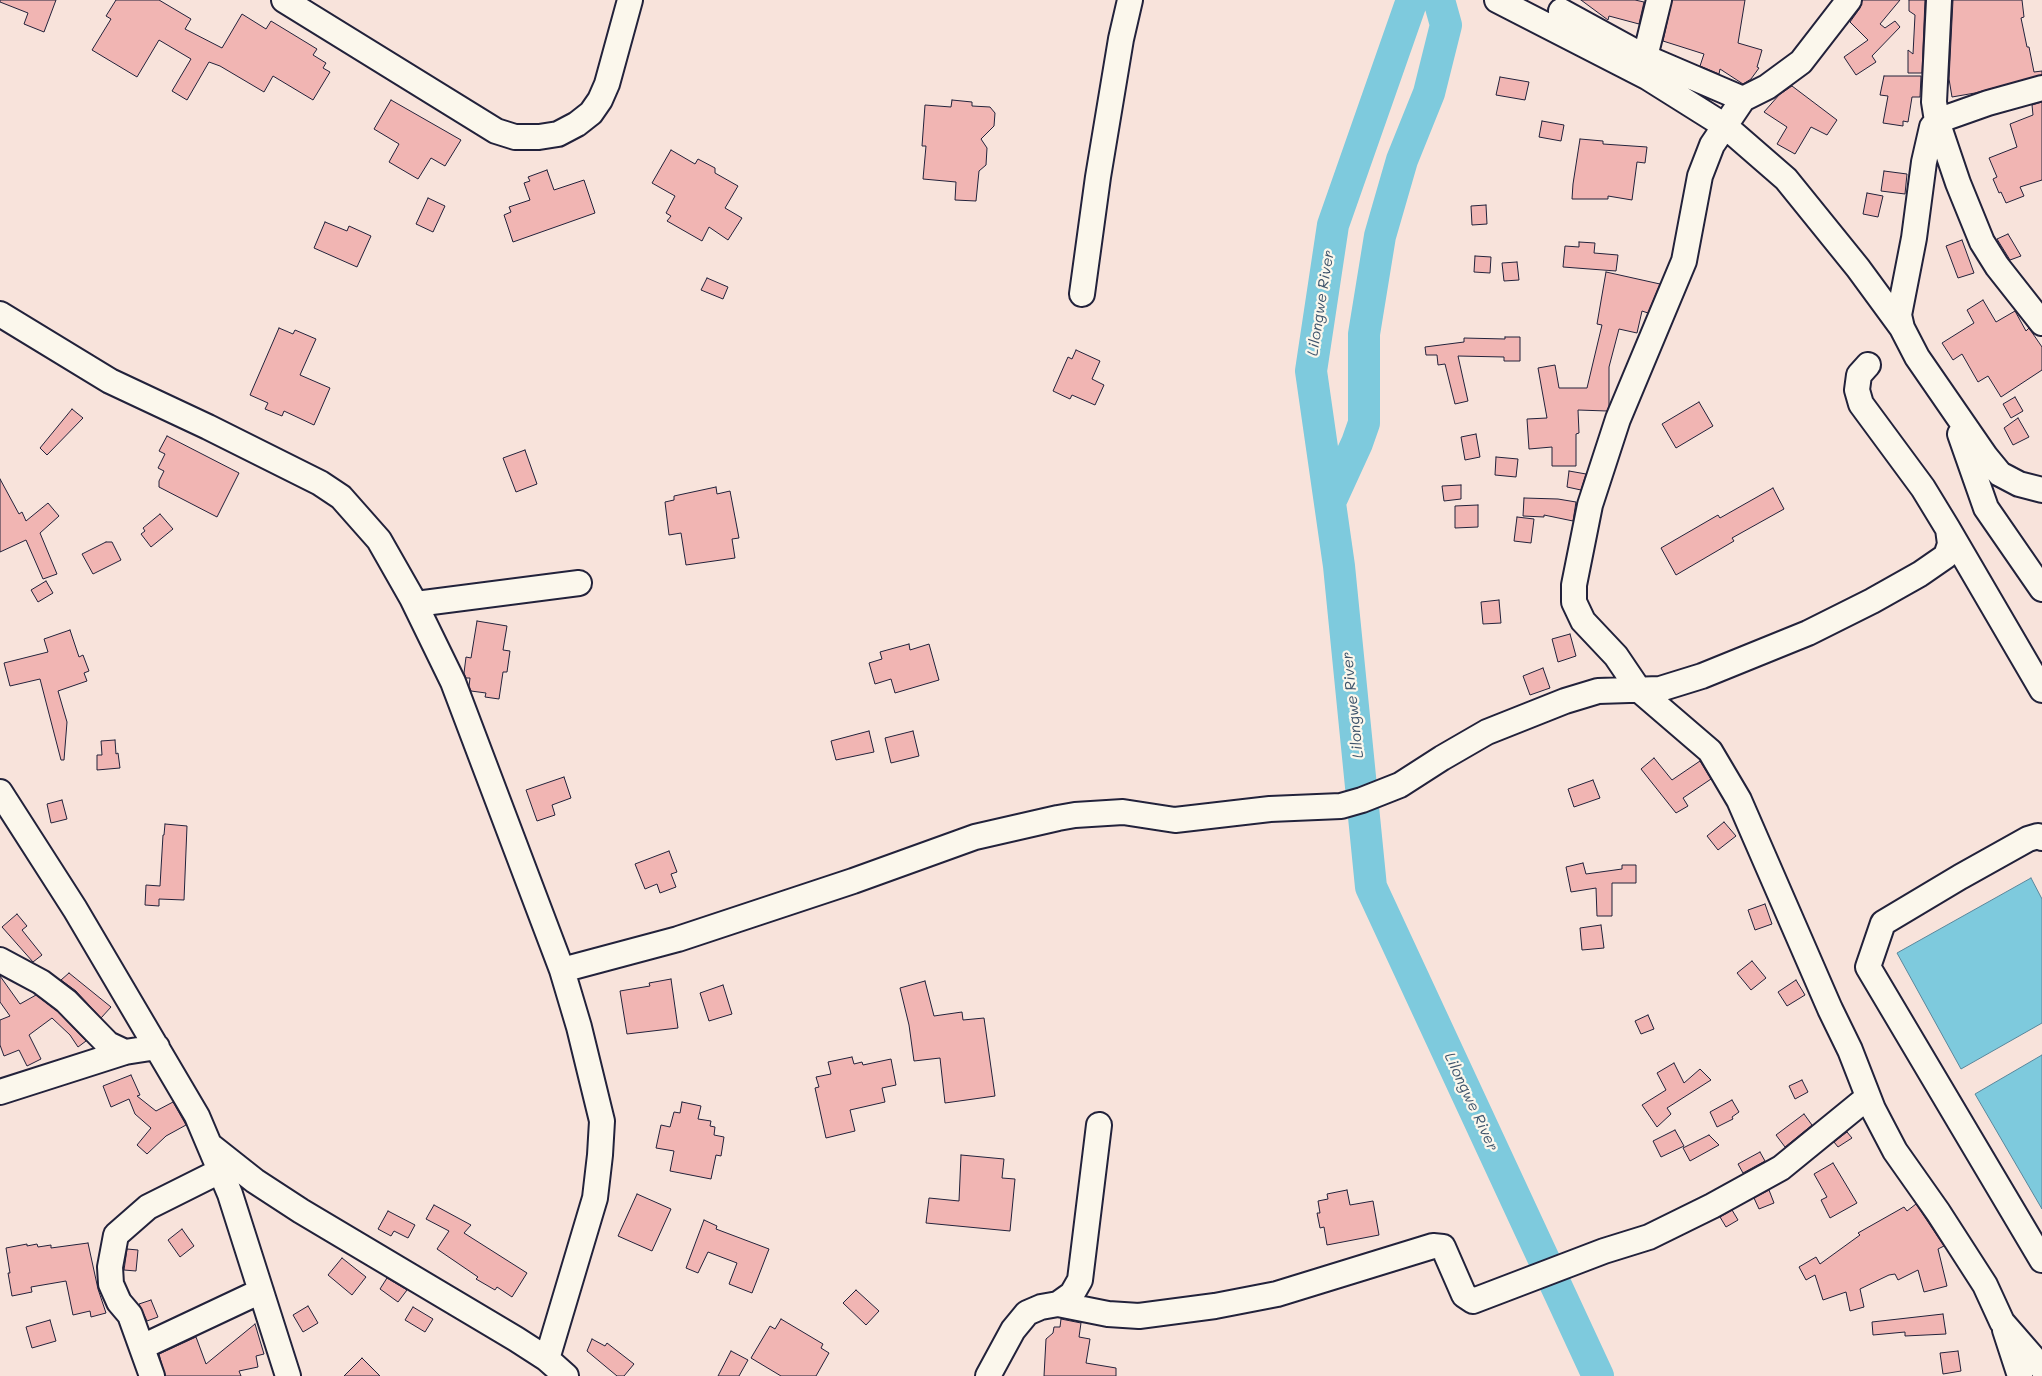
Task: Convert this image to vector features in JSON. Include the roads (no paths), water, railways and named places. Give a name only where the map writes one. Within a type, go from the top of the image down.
[{"type":"street","points":[[284,0],[496,131],[515,138],[558,134],[577,124],[591,113],[600,100],[607,84],[630,0]]},
{"type":"street","points":[[1082,294],[1118,59],[1130,0]]},
{"type":"street","points":[[1496,0],[1646,78],[1726,126],[1786,179],[1858,268],[1902,328],[1917,357],[1986,457],[2000,474],[2019,484],[2042,490]]},
{"type":"street","points":[[1645,56],[1659,0]]},
{"type":"street","points":[[1849,0],[1801,62],[1767,87],[1743,99],[1712,145],[1700,176],[1684,261],[1618,419],[1593,496],[1574,585],[1574,602],[1583,621],[1616,656],[1639,690],[1710,751],[1739,800],[1830,1009],[1850,1050],[1868,1097],[1895,1151],[1985,1284],[2002,1322],[2020,1376]]},
{"type":"street","points":[[1939,0],[1934,102],[1937,121],[1958,183],[1982,242],[1997,266],[2042,323]]},
{"type":"street","points":[[1562,12],[1645,56],[1743,99]]},
{"type":"street","points":[[1902,328],[1899,315],[1914,238],[1924,162],[1932,127],[1937,121],[1988,102],[2042,88]]},
{"type":"street","points":[[0,314],[110,380],[320,483],[341,497],[379,540],[416,604],[453,682],[562,970],[594,1084],[602,1121],[595,1198],[546,1359]]},
{"type":"street","points":[[1868,365],[1859,375],[1857,390],[1861,404],[1923,488],[2042,690]]},
{"type":"street","points":[[1948,402],[1986,508],[2042,589]]},
{"type":"street","points":[[562,970],[678,939],[853,881],[975,837],[1058,818],[1123,812],[1175,820],[1260,810],[1341,806],[1355,802],[1400,785],[1487,732],[1565,701],[1598,691],[1660,689],[1702,676],[1808,633],[1872,601],[1920,574],[1946,556],[1950,544],[1948,530]]},
{"type":"street","points":[[416,604],[579,584]]},
{"type":"street","points":[[0,792],[75,909],[157,1047],[211,1146],[288,1376]]},
{"type":"street","points":[[2039,1246],[1868,967],[1883,923],[2028,839],[2038,836],[2042,838]]},
{"type":"street","points":[[0,960],[41,982],[66,1001],[108,1044],[125,1052]]},
{"type":"street","points":[[0,1092],[125,1052],[157,1047]]},
{"type":"street","points":[[988,1376],[1014,1330],[1027,1313],[1041,1307],[1058,1304],[1108,1314],[1139,1316],[1215,1306],[1277,1294],[1434,1246],[1443,1247],[1464,1295],[1473,1302],[1604,1252],[1649,1237],[1712,1206],[1781,1168],[1868,1097]]},
{"type":"street","points":[[1058,1304],[1072,1294],[1080,1280],[1099,1125]]},
{"type":"street","points":[[211,1146],[255,1180],[301,1211],[455,1302],[546,1359],[566,1376]]},
{"type":"street","points":[[152,1376],[130,1316],[119,1302],[111,1284],[110,1267],[116,1235],[148,1207],[220,1170]]},
{"type":"street","points":[[142,1346],[261,1291]]},
{"type":"street","points":[[2002,1322],[2042,1368]]},
{"type":"water","points":[[2031,878],[2042,899],[2042,1023],[1961,1069],[1897,953]]},
{"type":"water","points":[[2042,1055],[2042,1209],[1975,1094]]},
{"type":"waterway","name":"Lilongwe River","points":[[1412,0],[1333,225],[1311,371],[1339,566],[1371,887],[1598,1376]]},
{"type":"waterway","points":[[1330,502],[1364,423],[1364,334],[1380,236],[1402,160],[1429,93],[1446,25],[1439,0]]}]
